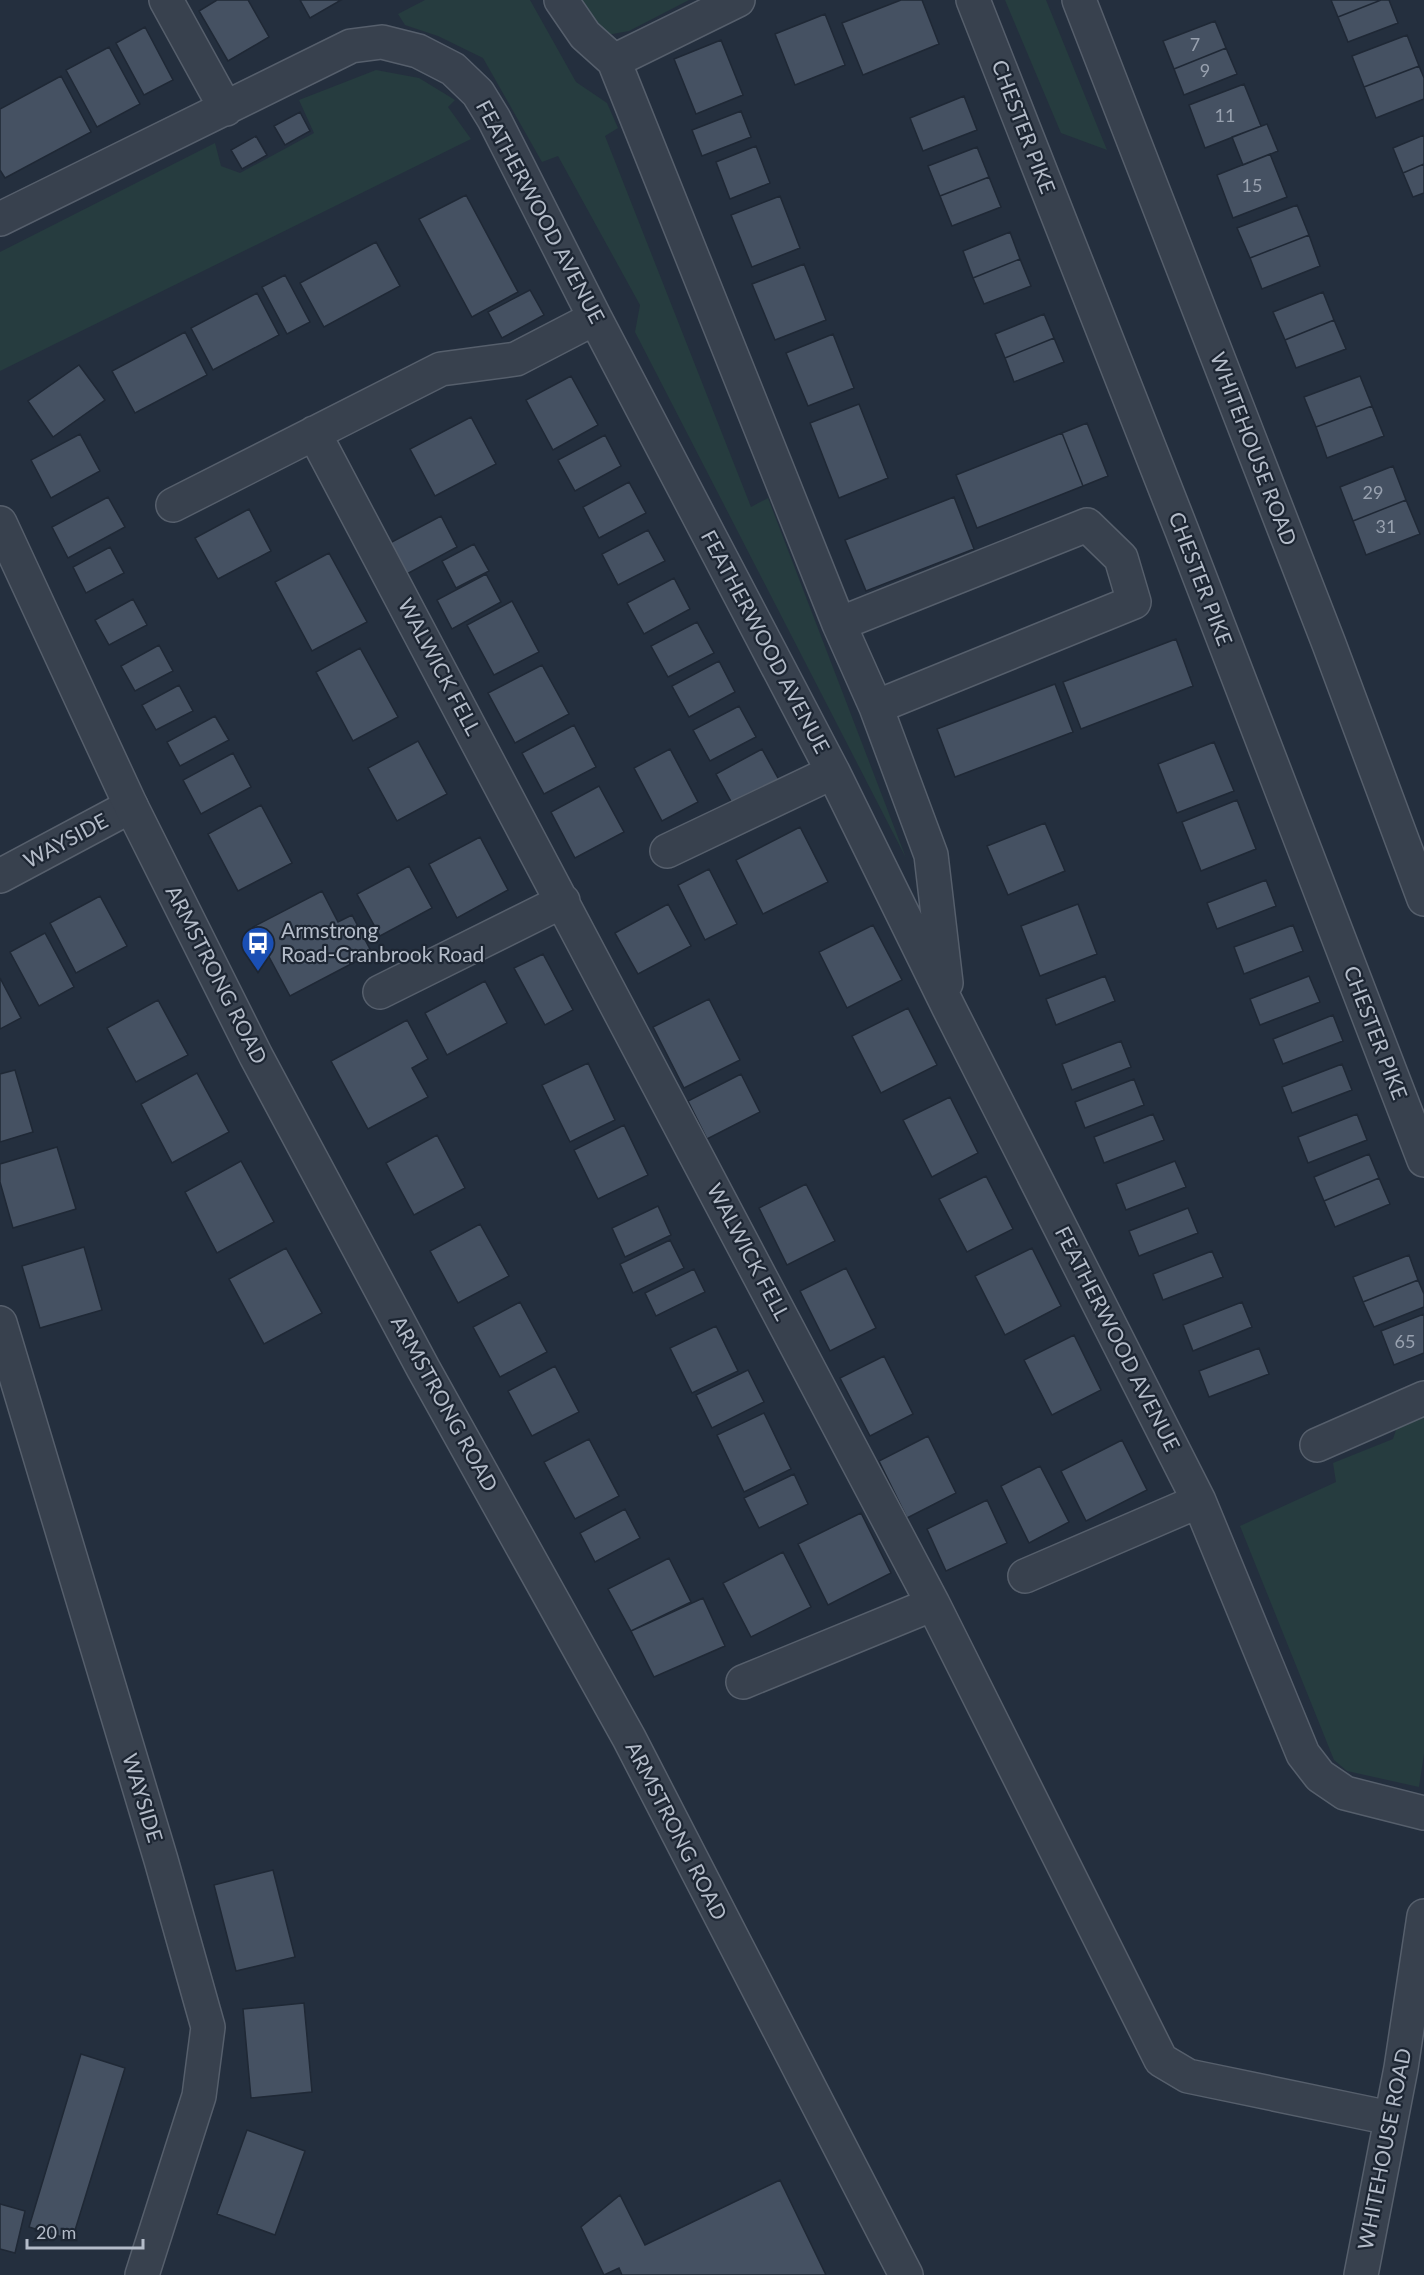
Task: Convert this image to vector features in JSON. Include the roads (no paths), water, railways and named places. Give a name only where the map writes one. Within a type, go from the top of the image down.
[{"type":"street","points":[[166,0],[226,109]]},
{"type":"street","name":"FEATHERWOOD AVENUE","points":[[561,0],[585,35],[614,61],[839,624],[876,707],[931,855],[949,1008]]},
{"type":"street","points":[[614,61],[738,0]]},
{"type":"street","name":"CHESTER PIKE","points":[[974,0],[1424,1160]]},
{"type":"street","name":"WHITEHOUSE ROAD","points":[[1079,0],[1329,644],[1424,899]]},
{"type":"street","name":"FEATHERWOOD AVENUE","points":[[0,219],[351,46],[382,42],[418,51],[453,69],[478,93],[494,118],[595,318],[833,771],[949,1008],[1199,1500],[1303,1754],[1320,1776],[1345,1793],[1424,1814]]},
{"type":"street","points":[[173,505],[441,369],[516,358],[595,318]]},
{"type":"street","name":"WALWICK FELL","points":[[314,433],[937,1612],[1161,2060],[1188,2076],[1390,2118]]},
{"type":"street","name":"ARMSTRONG ROAD","points":[[0,523],[131,806],[256,1056],[423,1368],[629,1738],[906,2275]]},
{"type":"street","points":[[839,624],[1087,525],[1121,558],[1134,602],[876,707]]},
{"type":"street","name":"FEATHERWOOD AVENUE","points":[[667,851],[833,771]]},
{"type":"street","name":"WAYSIDE","points":[[0,876],[131,806]]},
{"type":"street","points":[[380,992],[563,901]]},
{"type":"street","name":"WAYSIDE","points":[[0,1323],[161,1860],[207,2027],[199,2096],[142,2275]]},
{"type":"street","points":[[1317,1445],[1424,1398]]},
{"type":"street","points":[[1025,1576],[1199,1500]]},
{"type":"street","points":[[743,1682],[937,1612]]},
{"type":"street","name":"WHITEHOUSE ROAD","points":[[1361,2275],[1401,2068],[1424,1916]]},
{"type":"place","name":"Armstrong Road-Cranbrook Road","points":[[258,972]]}]
